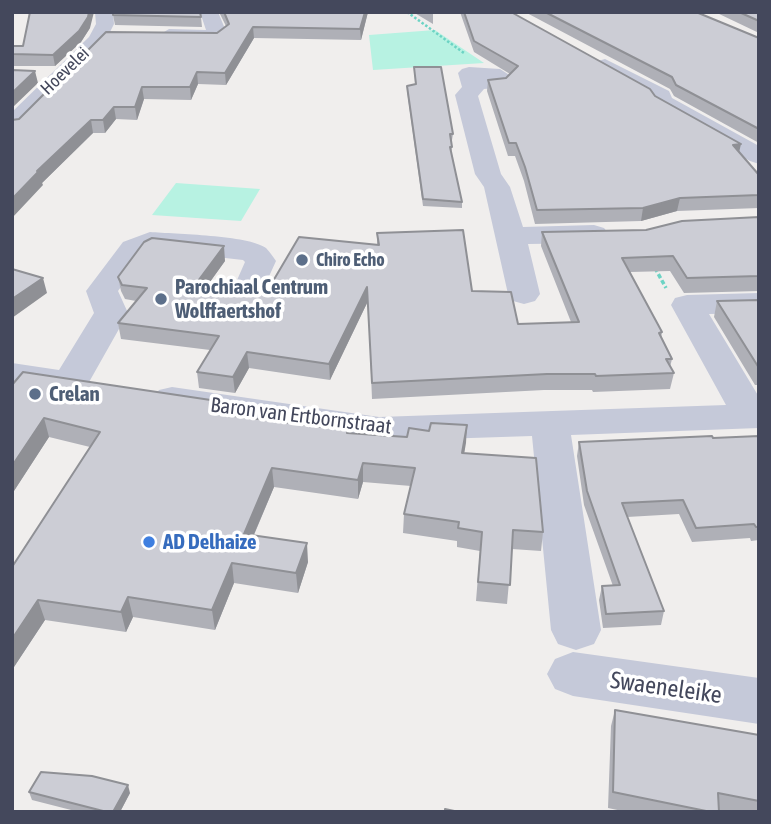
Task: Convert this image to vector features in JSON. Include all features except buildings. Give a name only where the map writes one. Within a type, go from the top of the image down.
[{"type":"street","name":"Hoevelei","points":[[12,125],[100,34],[105,24],[104,12]]},
{"type":"street","points":[[148,35],[172,30],[218,36],[209,12]]},
{"type":"street","points":[[100,34],[124,34]]},
{"type":"street","points":[[582,52],[759,156]]},
{"type":"street","points":[[472,71],[473,89],[466,95],[488,174],[497,187],[524,294]]},
{"type":"street","points":[[36,75],[59,75]]},
{"type":"street","points":[[511,236],[621,234]]},
{"type":"street","points":[[70,383],[111,313],[102,290],[134,248],[150,241],[253,253],[261,261],[250,287]]},
{"type":"street","points":[[755,416],[687,305],[759,303]]},
{"type":"street","name":"Baron van Ertbornstraat","points":[[12,374],[379,429],[755,416]]},
{"type":"street","name":"Swaeneleike","points":[[550,425],[575,652],[759,701]]},
{"type":"path","points":[[407,12],[472,71]]},
{"type":"green space","points":[[435,30],[484,63],[373,70],[369,35]]},
{"type":"green space","points":[[176,183],[260,189],[241,221],[152,215]]},
{"type":"place","name":"Chiro Echo","points":[[302,260]]},
{"type":"place","name":"Parochiaal Centrum Wolffaertshof","points":[[161,299]]},
{"type":"place","name":"Crelan","points":[[35,394]]},
{"type":"place","name":"AD Delhaize","points":[[149,542]]}]
